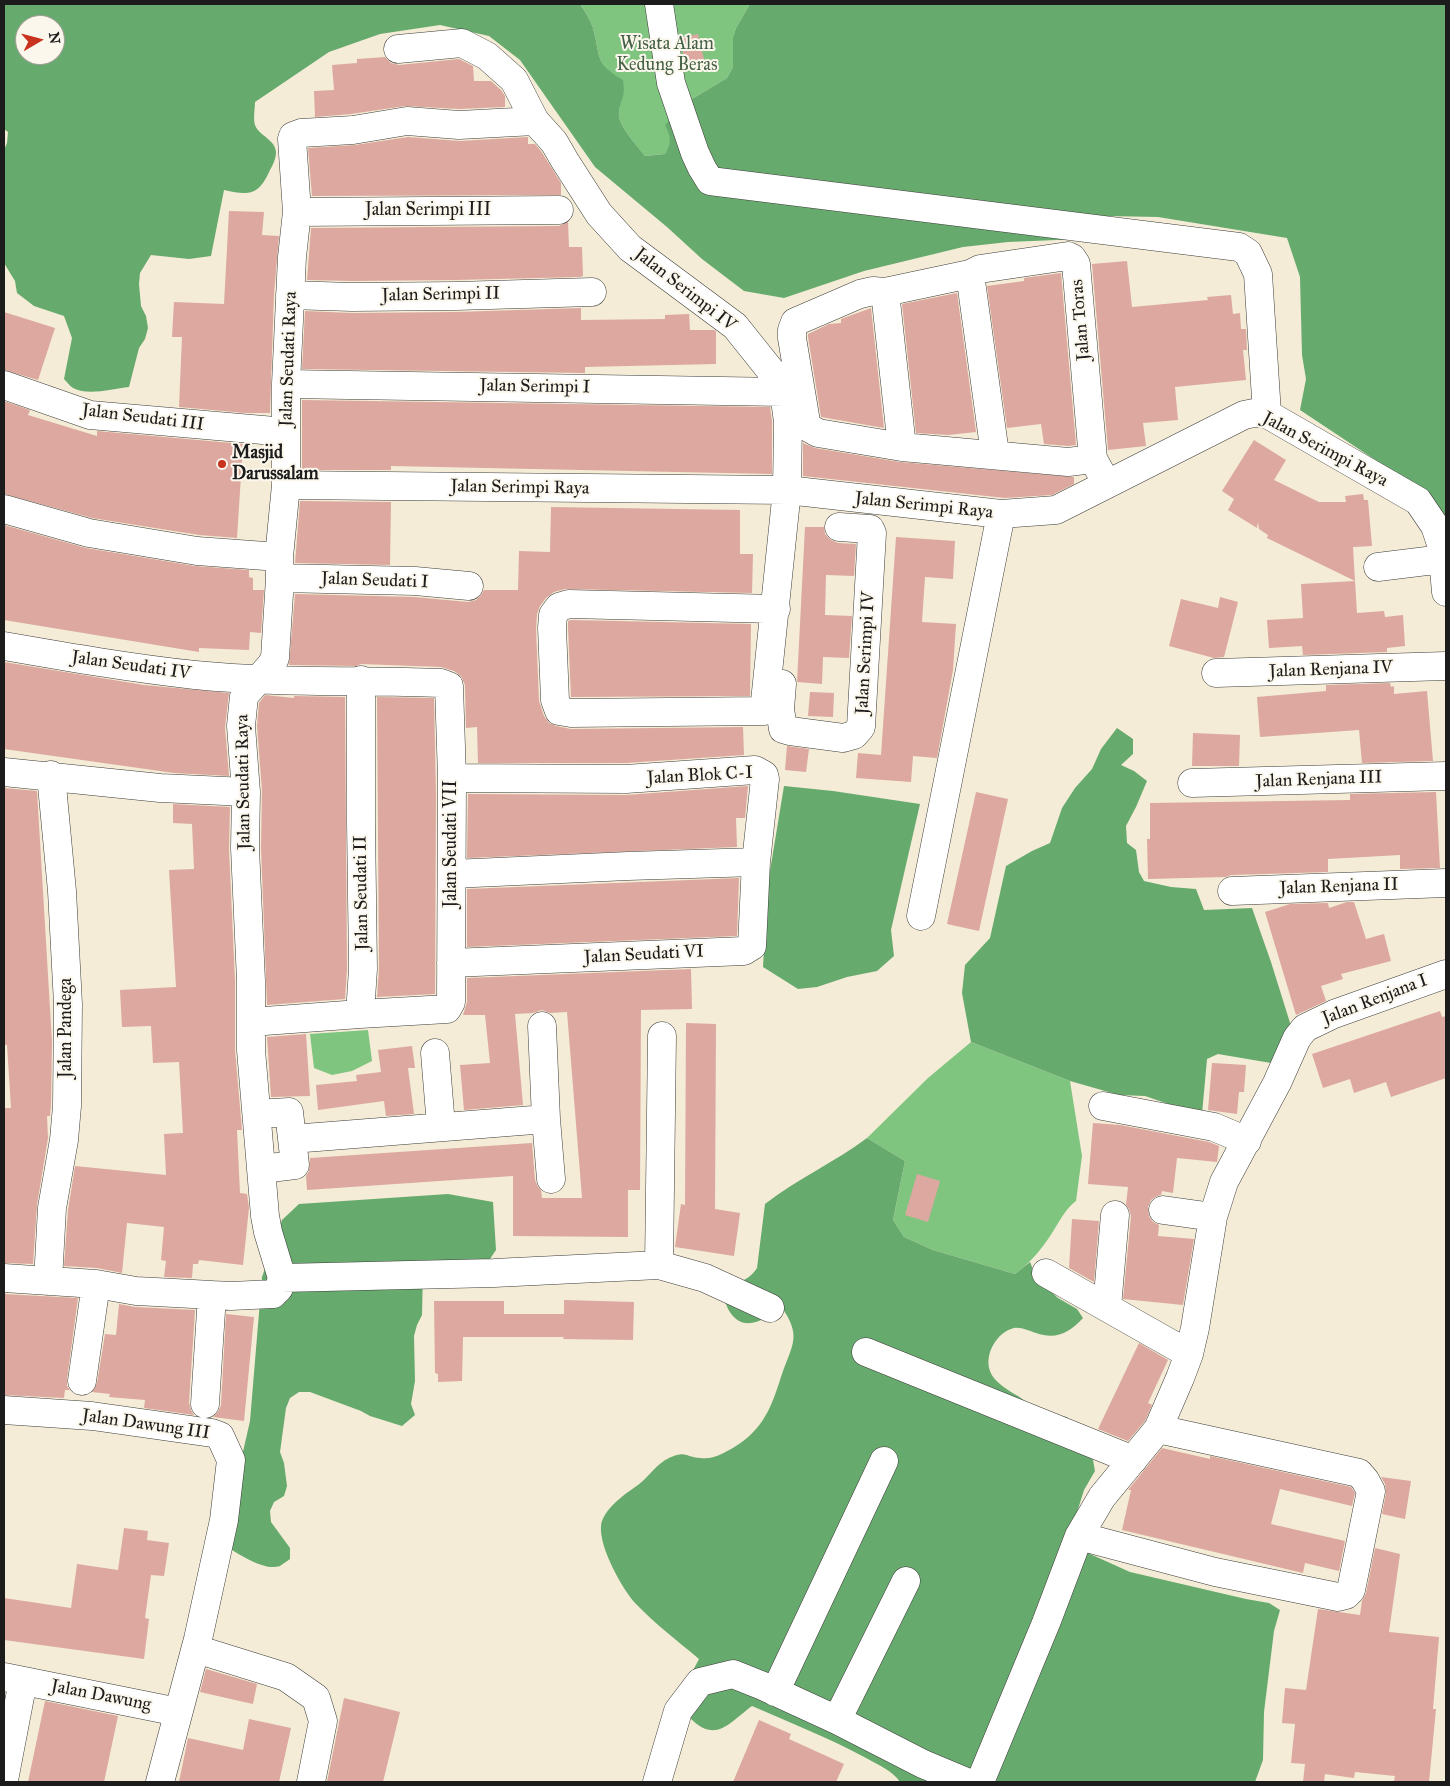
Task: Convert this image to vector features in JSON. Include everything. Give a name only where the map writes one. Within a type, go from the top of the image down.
[{"type":"street","points":[[659,4],[671,83],[695,153],[710,181],[1239,247],[1248,253],[1258,274],[1267,414]]},
{"type":"street","name":"Jalan Serimpi IV","points":[[398,49],[462,43],[487,56],[514,80],[536,121],[554,142],[600,214],[630,248],[735,326],[775,376],[784,392],[793,491],[780,709],[781,721],[783,728],[790,732],[844,738],[854,736],[861,727],[872,533],[870,529],[839,527]]},
{"type":"street","name":"Jalan Seudati Raya","points":[[282,1278],[268,1232],[251,1050],[251,981],[245,848],[246,792],[241,726],[244,696],[271,665],[274,658],[286,485],[286,384],[290,295],[297,212],[292,139],[293,136],[301,133],[353,130],[407,121],[459,125],[536,121]]},
{"type":"street","name":"Jalan Serimpi III","points":[[297,212],[559,210]]},
{"type":"street","name":"Jalan Toras","points":[[970,274],[980,270],[1068,256],[1076,264],[1093,459],[1107,484]]},
{"type":"street","points":[[886,304],[970,274],[995,454]]},
{"type":"street","points":[[902,447],[886,304],[873,291],[860,294],[795,322],[792,330],[806,422],[809,428],[818,433],[902,447],[1068,462],[1093,459]]},
{"type":"street","name":"Jalan Serimpi II","points":[[290,295],[352,297],[456,296],[592,292]]},
{"type":"street","name":"Jalan Serimpi I","points":[[286,384],[784,392]]},
{"type":"street","name":"Jalan Seudati III","points":[[4,385],[90,416],[286,432]]},
{"type":"street","name":"Jalan Serimpi Raya","points":[[286,485],[793,491],[1001,514],[1056,510],[1244,415],[1254,413],[1267,414],[1418,501],[1435,526],[1442,546],[1446,592]]},
{"type":"street","name":"Jalan Serimpi IV","points":[[776,609],[570,604],[559,607],[553,616],[555,700],[559,711],[571,713],[764,711],[793,491]]},
{"type":"street","points":[[4,510],[89,533],[197,551],[279,568]]},
{"type":"street","points":[[921,916],[1001,514]]},
{"type":"street","points":[[1378,567],[1443,559]]},
{"type":"street","name":"Jalan Seudati I","points":[[279,568],[469,586]]},
{"type":"street","name":"Jalan Seudati IV","points":[[4,646],[107,664],[196,675],[259,679]]},
{"type":"street","name":"Jalan Renjana IV","points":[[1216,673],[1446,666]]},
{"type":"street","points":[[259,679],[361,680]]},
{"type":"street","name":"Jalan Seudati VII","points":[[360,1014],[447,1010],[450,1006],[452,963],[450,690],[446,684],[361,680]]},
{"type":"street","name":"Jalan Seudati II","points":[[360,1014],[363,969],[361,680]]},
{"type":"street","name":"Jalan Blok C-I","points":[[452,778],[626,779],[755,770],[764,775],[765,779],[756,862]]},
{"type":"street","points":[[4,772],[160,788],[246,792]]},
{"type":"street","name":"Jalan Pandega","points":[[48,1281],[52,1208],[65,1132],[68,1004],[62,891],[51,776]]},
{"type":"street","name":"Jalan Renjana III","points":[[1192,783],[1446,776]]},
{"type":"street","points":[[452,874],[756,862]]},
{"type":"street","name":"Jalan Seudati VI","points":[[452,963],[744,951],[752,946],[756,862]]},
{"type":"street","name":"Jalan Renjana II","points":[[1232,891],[1446,883]]},
{"type":"street","name":"Jalan Renjana I","points":[[1247,1141],[1277,1084],[1297,1038],[1305,1028],[1334,1014],[1446,974]]},
{"type":"street","points":[[251,1022],[360,1014]]},
{"type":"street","points":[[542,1026],[551,1179]]},
{"type":"street","points":[[659,1265],[662,1036]]},
{"type":"street","points":[[435,1053],[441,1126]]},
{"type":"street","points":[[980,1782],[1080,1536],[1102,1497],[1158,1429],[1189,1354],[1201,1294],[1212,1217],[1233,1162],[1247,1141],[1214,1127],[1103,1106]]},
{"type":"street","points":[[257,1114],[289,1112],[292,1139],[294,1165],[262,1169]]},
{"type":"street","points":[[292,1139],[546,1119]]},
{"type":"street","points":[[1163,1210],[1212,1217]]},
{"type":"street","points":[[1107,1307],[1115,1215]]},
{"type":"street","points":[[4,1278],[96,1284],[136,1291],[212,1295],[273,1294],[279,1288],[282,1278],[494,1273],[659,1265],[705,1278],[770,1308]]},
{"type":"street","points":[[1046,1273],[1189,1354]]},
{"type":"street","points":[[82,1381],[96,1284]]},
{"type":"street","points":[[205,1404],[212,1295]]},
{"type":"street","points":[[866,1352],[1133,1460]]},
{"type":"street","name":"Jalan Dawung III","points":[[4,1410],[92,1416],[212,1433],[220,1436],[231,1460],[224,1520],[196,1649],[160,1782]]},
{"type":"street","points":[[1080,1536],[1215,1572],[1338,1597],[1350,1590],[1371,1491],[1359,1473],[1158,1429]]},
{"type":"street","points":[[775,1692],[884,1460]]},
{"type":"street","points":[[837,1720],[906,1581]]},
{"type":"street","points":[[196,1649],[286,1677],[316,1698],[323,1721],[311,1782]]},
{"type":"street","points":[[657,1782],[678,1711],[700,1682],[733,1674],[837,1720],[924,1764],[966,1782]]},
{"type":"street","name":"Jalan Dawung","points":[[4,1780],[13,1679],[178,1712]]},
{"type":"green space","points":[[4,4],[580,4],[592,25],[598,53],[603,64],[623,80],[624,93],[619,117],[624,129],[645,156],[665,154],[670,140],[665,125],[687,102],[727,78],[733,67],[733,37],[750,4],[1446,4],[1446,518],[1416,487],[1300,410],[1306,379],[1302,355],[1300,277],[1287,238],[1158,217],[1106,216],[1081,239],[1008,242],[963,247],[864,271],[784,298],[744,291],[702,259],[595,167],[520,60],[489,36],[440,25],[380,34],[329,52],[255,102],[255,125],[273,144],[276,152],[274,161],[262,185],[253,192],[247,193],[224,190],[211,256],[189,259],[151,255],[140,273],[139,284],[141,306],[146,316],[148,328],[145,339],[139,348],[129,387],[86,392],[72,387],[64,379],[72,338],[64,316],[34,306],[17,293],[15,281],[4,263],[4,150],[8,132],[4,129]]},
{"type":"green space","name":"Wisata Alam Kedung Beras","points":[[580,4],[750,4],[733,37],[733,67],[727,78],[687,102],[670,134],[671,145],[665,154],[645,156],[624,129],[619,117],[623,81],[607,69],[600,59],[592,25]]},
{"type":"green space","points":[[1117,728],[1133,739],[1133,754],[1121,765],[1134,771],[1147,781],[1126,826],[1127,843],[1136,850],[1139,872],[1144,881],[1171,887],[1196,889],[1204,910],[1252,908],[1291,1026],[1271,1063],[1218,1054],[1207,1059],[1202,1114],[1145,1096],[1119,1095],[1070,1081],[971,1042],[962,993],[965,965],[990,938],[1006,866],[1050,843],[1062,808],[1075,788],[1092,769],[1101,749]]},
{"type":"green space","points":[[784,786],[920,804],[891,930],[894,956],[877,971],[847,977],[817,987],[798,989],[763,967],[768,883]]},
{"type":"green space","points":[[368,1030],[372,1061],[352,1071],[332,1075],[314,1068],[310,1034]]},
{"type":"green space","points":[[971,1042],[1070,1081],[1082,1156],[1076,1201],[1066,1211],[1040,1250],[1015,1274],[933,1250],[904,1237],[893,1220],[905,1161],[867,1138],[928,1078]]},
{"type":"green space","points":[[867,1138],[905,1161],[893,1220],[904,1237],[933,1250],[1015,1274],[1030,1262],[1036,1277],[1058,1298],[1077,1309],[1083,1318],[1073,1328],[1062,1334],[1050,1336],[1020,1328],[1008,1330],[997,1339],[990,1351],[989,1358],[990,1371],[994,1378],[1002,1385],[1041,1410],[1067,1417],[1093,1460],[1095,1471],[1084,1490],[1069,1538],[1090,1554],[1130,1572],[1269,1603],[1280,1610],[1274,1631],[1264,1712],[1263,1760],[1255,1782],[900,1782],[889,1771],[852,1751],[752,1706],[729,1724],[715,1730],[699,1726],[690,1718],[688,1680],[699,1659],[651,1619],[630,1597],[612,1567],[601,1535],[601,1526],[606,1514],[615,1502],[642,1482],[664,1461],[679,1454],[711,1458],[721,1454],[749,1437],[763,1420],[772,1402],[792,1346],[792,1325],[782,1308],[757,1322],[744,1323],[738,1320],[728,1309],[719,1285],[735,1283],[745,1279],[757,1268],[765,1204]]},
{"type":"green space","points":[[448,1194],[493,1202],[496,1250],[490,1259],[423,1269],[422,1315],[414,1336],[415,1381],[411,1404],[415,1415],[402,1426],[370,1416],[310,1392],[299,1392],[290,1398],[286,1408],[280,1452],[284,1463],[287,1486],[284,1496],[274,1502],[270,1511],[271,1522],[290,1548],[290,1559],[280,1566],[266,1566],[250,1560],[222,1544],[250,1421],[262,1277],[282,1220],[299,1204]]},
{"type":"building","points":[[698,34],[705,63],[686,67],[680,38]]},
{"type":"building","points":[[385,57],[391,63],[399,65],[459,59],[473,66],[474,81],[491,81],[501,90],[505,96],[505,107],[459,109],[405,106],[315,117],[314,91],[334,90],[332,65],[357,63],[357,59]]},
{"type":"building","points":[[408,137],[460,141],[528,137],[528,144],[535,144],[541,151],[561,183],[561,195],[312,196],[308,148],[355,145]]},
{"type":"building","points":[[229,211],[264,212],[262,235],[279,236],[274,294],[270,413],[245,413],[179,407],[182,337],[172,337],[174,302],[224,304]]},
{"type":"building","points":[[568,222],[569,247],[582,247],[583,276],[580,277],[456,280],[307,280],[311,228],[559,226]]},
{"type":"building","points":[[1127,261],[1132,307],[1208,300],[1207,297],[1231,295],[1233,314],[1240,313],[1241,329],[1246,329],[1247,350],[1243,350],[1246,380],[1175,387],[1178,420],[1143,423],[1146,446],[1108,450],[1092,264]]},
{"type":"building","points":[[1061,273],[1076,445],[1068,446],[1044,444],[1041,424],[1007,428],[987,286]]},
{"type":"building","points":[[957,293],[976,432],[948,435],[916,433],[902,304]]},
{"type":"building","points":[[581,308],[581,320],[665,319],[665,315],[689,314],[690,330],[716,331],[716,364],[585,367],[585,373],[302,369],[305,311],[352,313],[456,312]]},
{"type":"building","points":[[871,308],[884,428],[821,417],[808,337],[808,334],[829,324],[841,323],[841,319]]},
{"type":"building","points":[[4,312],[55,328],[38,380],[4,370]]},
{"type":"building","points":[[302,400],[770,407],[772,421],[772,474],[391,466],[391,470],[302,470]]},
{"type":"building","points":[[4,401],[30,410],[28,415],[97,436],[97,431],[243,444],[237,538],[199,535],[92,518],[4,494]]},
{"type":"building","points":[[1254,440],[1286,460],[1274,480],[1319,502],[1346,502],[1345,496],[1363,494],[1364,500],[1368,500],[1372,546],[1353,547],[1355,581],[1267,538],[1268,535],[1259,529],[1258,522],[1257,528],[1228,510],[1234,499],[1222,491]]},
{"type":"building","points":[[803,443],[815,448],[900,462],[1074,477],[1074,484],[1052,495],[1005,498],[803,476]]},
{"type":"building","points":[[300,501],[391,502],[390,565],[295,563]]},
{"type":"building","points":[[551,507],[740,510],[740,554],[753,554],[752,593],[565,589],[554,592],[540,606],[537,614],[536,629],[539,701],[544,716],[549,723],[571,729],[743,727],[744,755],[626,763],[478,763],[477,727],[466,728],[465,685],[461,676],[454,671],[441,667],[361,664],[356,666],[289,665],[295,594],[414,597],[468,602],[476,600],[484,590],[518,590],[519,551],[550,552]]},
{"type":"building","points":[[4,525],[86,548],[195,566],[249,570],[249,577],[253,578],[253,590],[264,590],[261,633],[250,632],[249,650],[199,648],[199,652],[4,620]]},
{"type":"building","points":[[805,527],[824,527],[825,534],[831,540],[838,543],[856,544],[854,576],[826,575],[825,615],[852,616],[849,658],[823,657],[822,684],[797,682]]},
{"type":"building","points":[[896,537],[955,541],[953,579],[925,577],[922,622],[956,624],[953,670],[937,758],[913,756],[911,782],[856,778],[858,753],[881,755]]},
{"type":"building","points":[[1355,581],[1357,613],[1384,611],[1385,617],[1403,615],[1405,646],[1387,648],[1387,652],[1303,655],[1302,646],[1269,648],[1267,620],[1303,618],[1301,584]]},
{"type":"building","points":[[1220,597],[1238,602],[1224,657],[1214,658],[1169,646],[1181,599],[1218,608]]},
{"type":"building","points":[[568,621],[751,624],[750,696],[571,697]]},
{"type":"building","points":[[4,662],[144,685],[229,693],[225,727],[229,776],[174,773],[4,749]]},
{"type":"building","points":[[1390,683],[1391,687],[1394,686],[1394,694],[1427,691],[1433,761],[1362,763],[1359,730],[1260,737],[1257,697],[1326,691],[1326,685]]},
{"type":"building","points":[[810,692],[834,693],[833,717],[808,716]]},
{"type":"building","points":[[265,695],[294,698],[294,696],[345,697],[347,969],[345,999],[267,1005],[261,848],[262,791],[257,726],[259,703]]},
{"type":"building","points":[[377,697],[434,698],[436,795],[435,994],[377,997],[379,969]]},
{"type":"building","points":[[1193,733],[1240,735],[1239,766],[1192,766]]},
{"type":"building","points":[[787,746],[809,749],[806,772],[785,770]]},
{"type":"building","points":[[748,786],[745,818],[736,818],[737,847],[467,858],[468,794],[626,795]]},
{"type":"building","points":[[4,788],[37,791],[52,1042],[51,1105],[50,1116],[47,1116],[48,1138],[37,1205],[33,1264],[4,1263],[4,1108],[11,1108],[7,1045],[4,1045]]},
{"type":"building","points":[[976,792],[1008,799],[979,931],[947,924]]},
{"type":"building","points":[[1436,792],[1440,868],[1400,869],[1400,855],[1328,859],[1328,872],[1148,879],[1147,839],[1150,839],[1150,803],[1350,800],[1350,794]]},
{"type":"building","points":[[173,804],[230,807],[229,849],[235,981],[235,1050],[242,1130],[237,1130],[240,1193],[247,1194],[249,1208],[243,1265],[199,1260],[198,1264],[193,1264],[192,1278],[164,1277],[166,1261],[161,1260],[164,1227],[127,1223],[122,1273],[97,1268],[64,1266],[68,1210],[75,1166],[166,1175],[164,1134],[183,1133],[179,1062],[153,1063],[151,1026],[122,1027],[120,990],[176,987],[169,870],[194,869],[192,824],[173,823]]},
{"type":"building","points":[[739,878],[737,936],[467,947],[467,889]]},
{"type":"building","points":[[1347,902],[1354,902],[1366,939],[1384,934],[1391,961],[1341,974],[1343,979],[1321,986],[1326,1001],[1296,1015],[1265,912],[1290,904],[1328,903],[1329,908]]},
{"type":"building","points":[[691,969],[692,1009],[641,1010],[640,1190],[628,1190],[628,1237],[513,1236],[513,1176],[307,1190],[306,1176],[309,1171],[310,1158],[532,1143],[535,1180],[541,1190],[542,1198],[582,1198],[567,1012],[550,1013],[542,1010],[533,1013],[515,1014],[523,1105],[464,1110],[460,1065],[490,1063],[485,1015],[463,1015],[467,1002],[467,978]]},
{"type":"building","points":[[1440,1011],[1442,1017],[1446,1016],[1446,1078],[1391,1097],[1386,1082],[1354,1093],[1350,1079],[1323,1088],[1312,1054]]},
{"type":"building","points":[[686,1023],[716,1024],[715,1209],[740,1213],[734,1256],[675,1247],[681,1204],[685,1205]]},
{"type":"building","points":[[306,1034],[310,1096],[271,1097],[267,1037]]},
{"type":"building","points":[[412,1046],[415,1068],[408,1068],[414,1114],[386,1116],[384,1101],[318,1110],[316,1085],[357,1081],[356,1075],[381,1072],[378,1050]]},
{"type":"building","points":[[1212,1063],[1246,1065],[1244,1092],[1239,1092],[1237,1114],[1208,1110]]},
{"type":"building","points":[[1093,1123],[1120,1125],[1209,1142],[1219,1146],[1217,1162],[1177,1158],[1173,1193],[1162,1191],[1161,1195],[1151,1200],[1148,1207],[1149,1216],[1153,1222],[1159,1225],[1158,1236],[1194,1239],[1183,1305],[1123,1299],[1131,1216],[1126,1205],[1128,1187],[1088,1184]]},
{"type":"building","points":[[917,1174],[940,1181],[928,1222],[905,1215]]},
{"type":"building","points":[[1072,1219],[1099,1221],[1094,1282],[1069,1268]]},
{"type":"building","points":[[4,1294],[78,1298],[67,1379],[67,1386],[70,1390],[65,1390],[64,1398],[4,1395]]},
{"type":"building","points":[[564,1300],[634,1302],[633,1340],[563,1339],[564,1337],[463,1337],[462,1381],[438,1382],[438,1374],[435,1373],[434,1301],[504,1301],[504,1314],[564,1314]]},
{"type":"building","points":[[119,1304],[135,1307],[195,1310],[189,1403],[194,1415],[144,1408],[145,1400],[109,1397],[110,1394],[92,1392],[97,1383],[105,1334],[116,1335]]},
{"type":"building","points":[[226,1314],[254,1317],[244,1421],[213,1417],[221,1405]]},
{"type":"building","points":[[1139,1343],[1168,1360],[1148,1403],[1152,1405],[1145,1421],[1128,1441],[1098,1429]]},
{"type":"building","points":[[1162,1448],[1210,1459],[1210,1456],[1351,1487],[1355,1493],[1352,1506],[1280,1489],[1271,1524],[1345,1541],[1339,1571],[1305,1563],[1303,1573],[1122,1530],[1131,1490],[1128,1490]]},
{"type":"building","points":[[1381,1477],[1411,1481],[1405,1519],[1382,1514],[1386,1493],[1385,1484]]},
{"type":"building","points":[[124,1528],[148,1531],[147,1540],[169,1543],[164,1576],[151,1575],[145,1618],[149,1619],[144,1659],[4,1640],[4,1598],[71,1608],[77,1564],[118,1570]]},
{"type":"building","points":[[1375,1548],[1400,1554],[1389,1632],[1439,1637],[1433,1709],[1436,1709],[1429,1782],[1398,1782],[1394,1781],[1395,1776],[1355,1772],[1354,1778],[1325,1774],[1324,1782],[1303,1782],[1305,1764],[1291,1763],[1295,1724],[1282,1723],[1285,1688],[1306,1690],[1318,1609],[1360,1615]]},
{"type":"building","points":[[206,1669],[257,1684],[253,1704],[200,1692]]},
{"type":"building","points":[[344,1698],[400,1712],[383,1782],[327,1782]]},
{"type":"building","points":[[45,1701],[118,1716],[104,1782],[28,1782]]},
{"type":"building","points":[[249,1719],[291,1728],[279,1782],[179,1782],[188,1738],[243,1750]]},
{"type":"building","points":[[759,1720],[791,1734],[789,1739],[844,1764],[836,1782],[733,1782]]},
{"type":"place","name":"Masjid Darussalam","points":[[222,464]]}]
